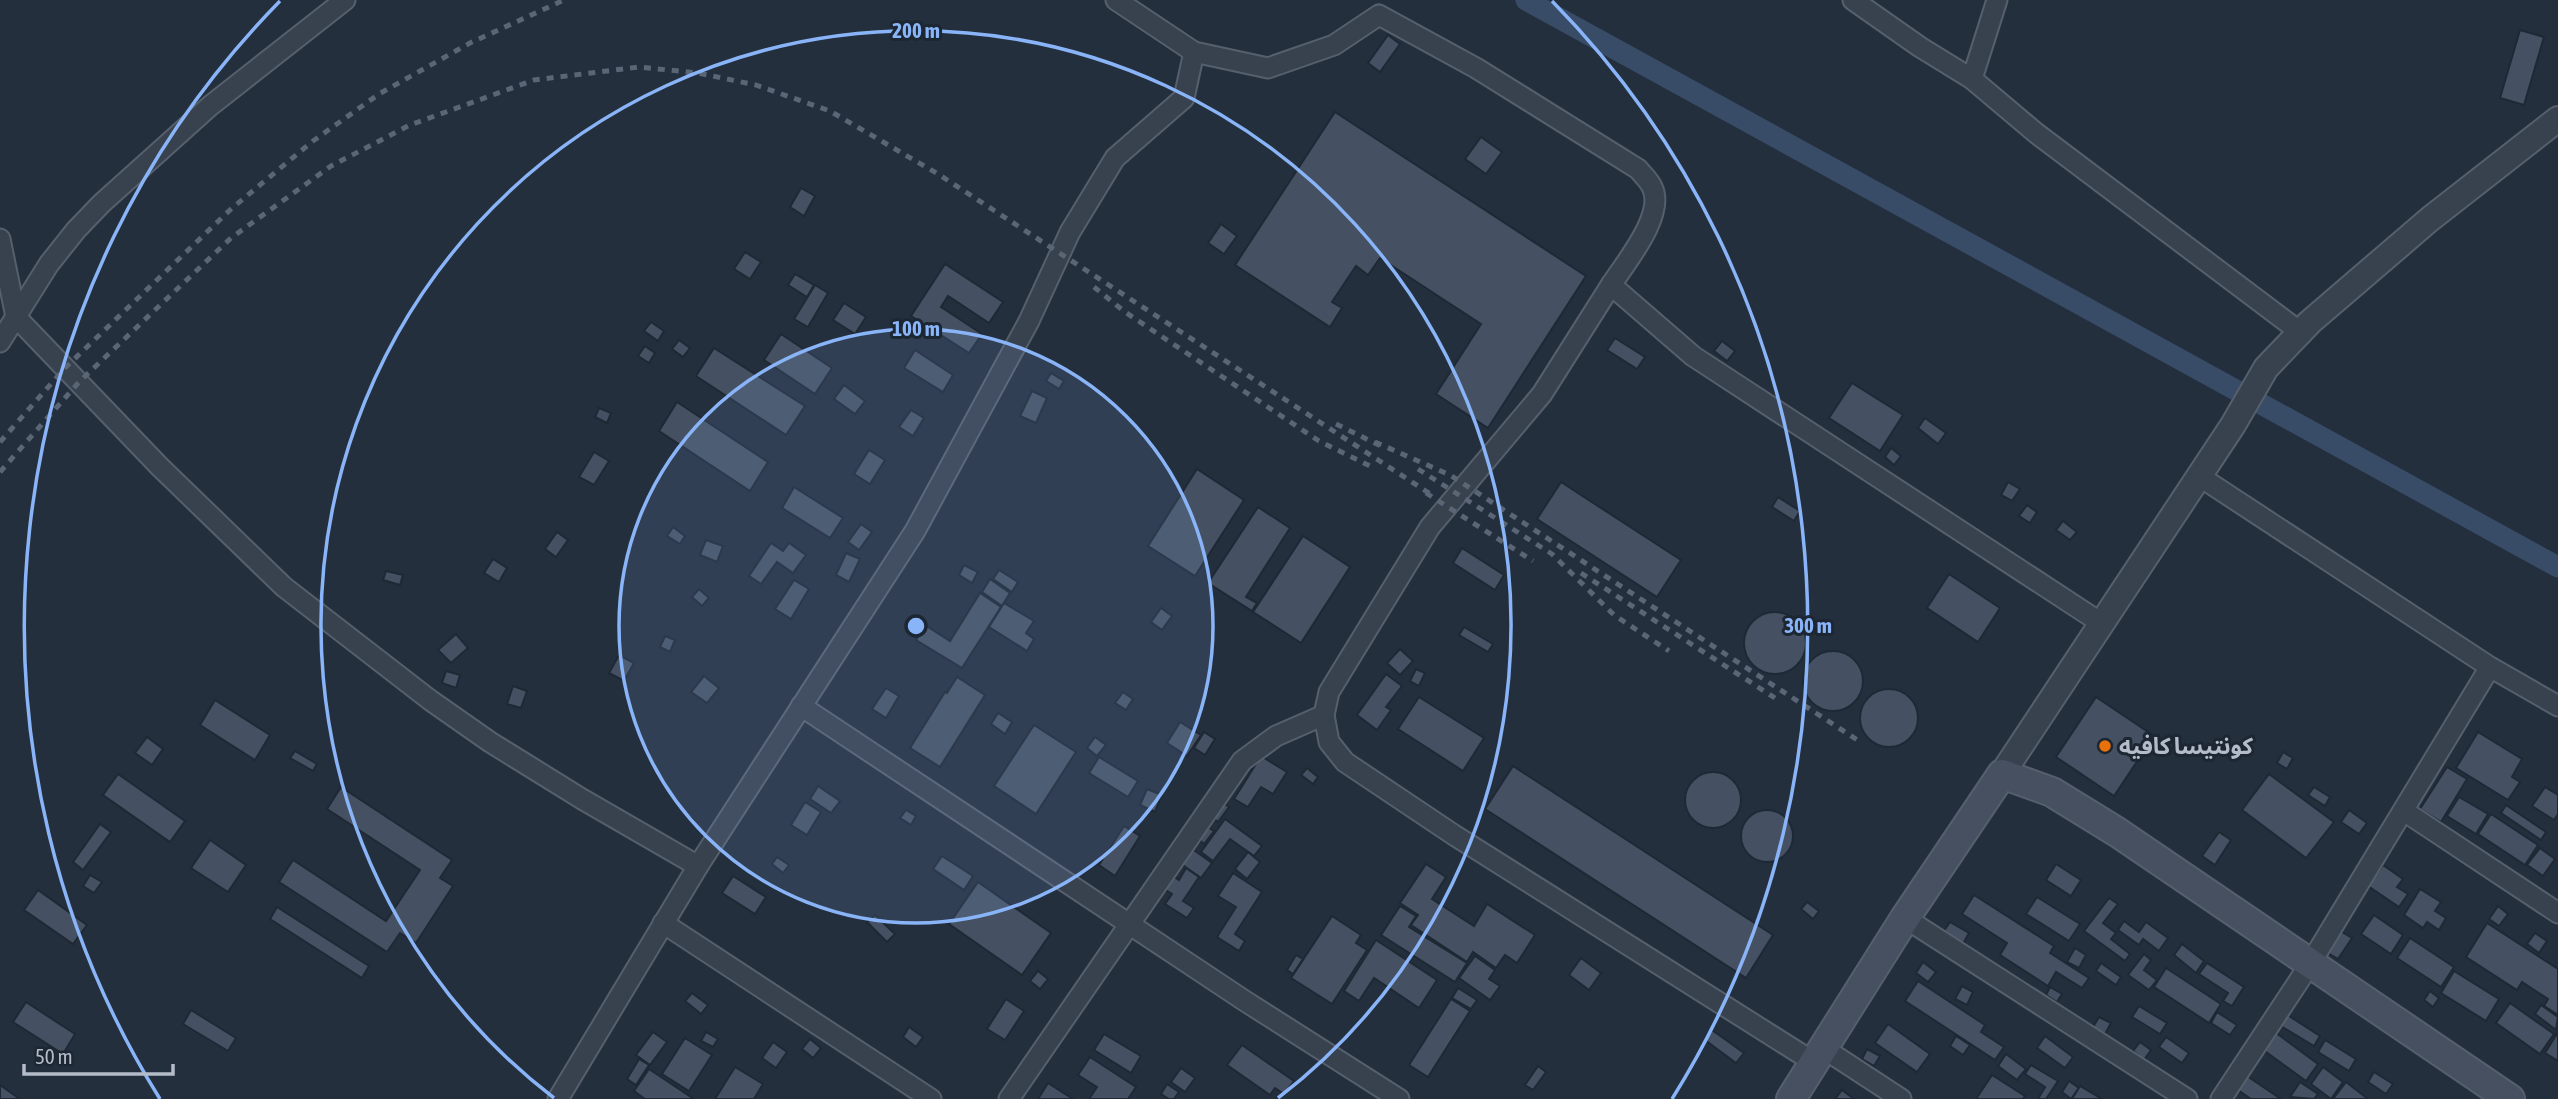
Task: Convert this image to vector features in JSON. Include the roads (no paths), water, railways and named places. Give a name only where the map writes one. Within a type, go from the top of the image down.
[{"type":"main road","points":[[1791,1099],[1905,918],[2002,774],[2053,792],[2117,832],[2511,1099]]},
{"type":"street","points":[[0,341],[49,264],[102,203],[210,106],[345,0]]},
{"type":"street","points":[[1116,0],[1194,52],[1268,68],[1334,46],[1380,15],[1464,62],[1638,169],[1652,186],[1656,199],[1653,218],[1542,394],[1430,527],[1329,692],[1324,715],[1329,743],[1345,762],[1454,835],[1819,1056],[1901,1099]]},
{"type":"street","points":[[1853,0],[1920,47],[1972,79],[2066,156],[2300,332]]},
{"type":"street","points":[[1972,79],[1997,0]]},
{"type":"street","points":[[558,1099],[698,866],[915,531],[1029,321],[1070,232],[1115,158],[1185,98],[1194,52]]},
{"type":"street","points":[[2002,774],[2233,425],[2266,368],[2300,332],[2430,219],[2558,119]]},
{"type":"street","points":[[0,239],[16,317],[160,467],[306,605],[430,700],[490,742],[698,866]]},
{"type":"street","points":[[1611,285],[1693,356],[2101,623]]},
{"type":"street","points":[[2199,476],[2490,667],[2558,706]]},
{"type":"street","points":[[2221,1099],[2309,964],[2490,667]]},
{"type":"street","points":[[801,706],[1399,1099]]},
{"type":"street","points":[[1009,1099],[1242,761],[1276,736],[1324,715]]},
{"type":"street","points":[[2404,811],[2558,913]]},
{"type":"street","points":[[1905,918],[2187,1099]]},
{"type":"street","points":[[663,923],[931,1099]]},
{"type":"waterway","points":[[1526,0],[2558,567]]},
{"type":"railway","points":[[0,442],[65,368],[231,209],[313,141],[379,94],[470,43],[564,0]]},
{"type":"railway","points":[[0,472],[79,382],[231,238],[331,166],[410,125],[534,80],[639,67],[698,73],[756,85],[830,111],[938,174],[1435,497]]},
{"type":"railway","points":[[1094,287],[1125,312],[1319,441],[1370,466]]},
{"type":"railway","points":[[1336,424],[1383,447]]},
{"type":"railway","points":[[1375,442],[1450,475],[1862,743]]},
{"type":"railway","points":[[1418,469],[1552,554],[1614,615],[1669,651]]},
{"type":"railway","points":[[1426,493],[1533,561]]},
{"type":"railway","points":[[1581,573],[1775,698]]},
{"type":"place","name":"كونتيسا كافيه","points":[[2105,746]]}]
